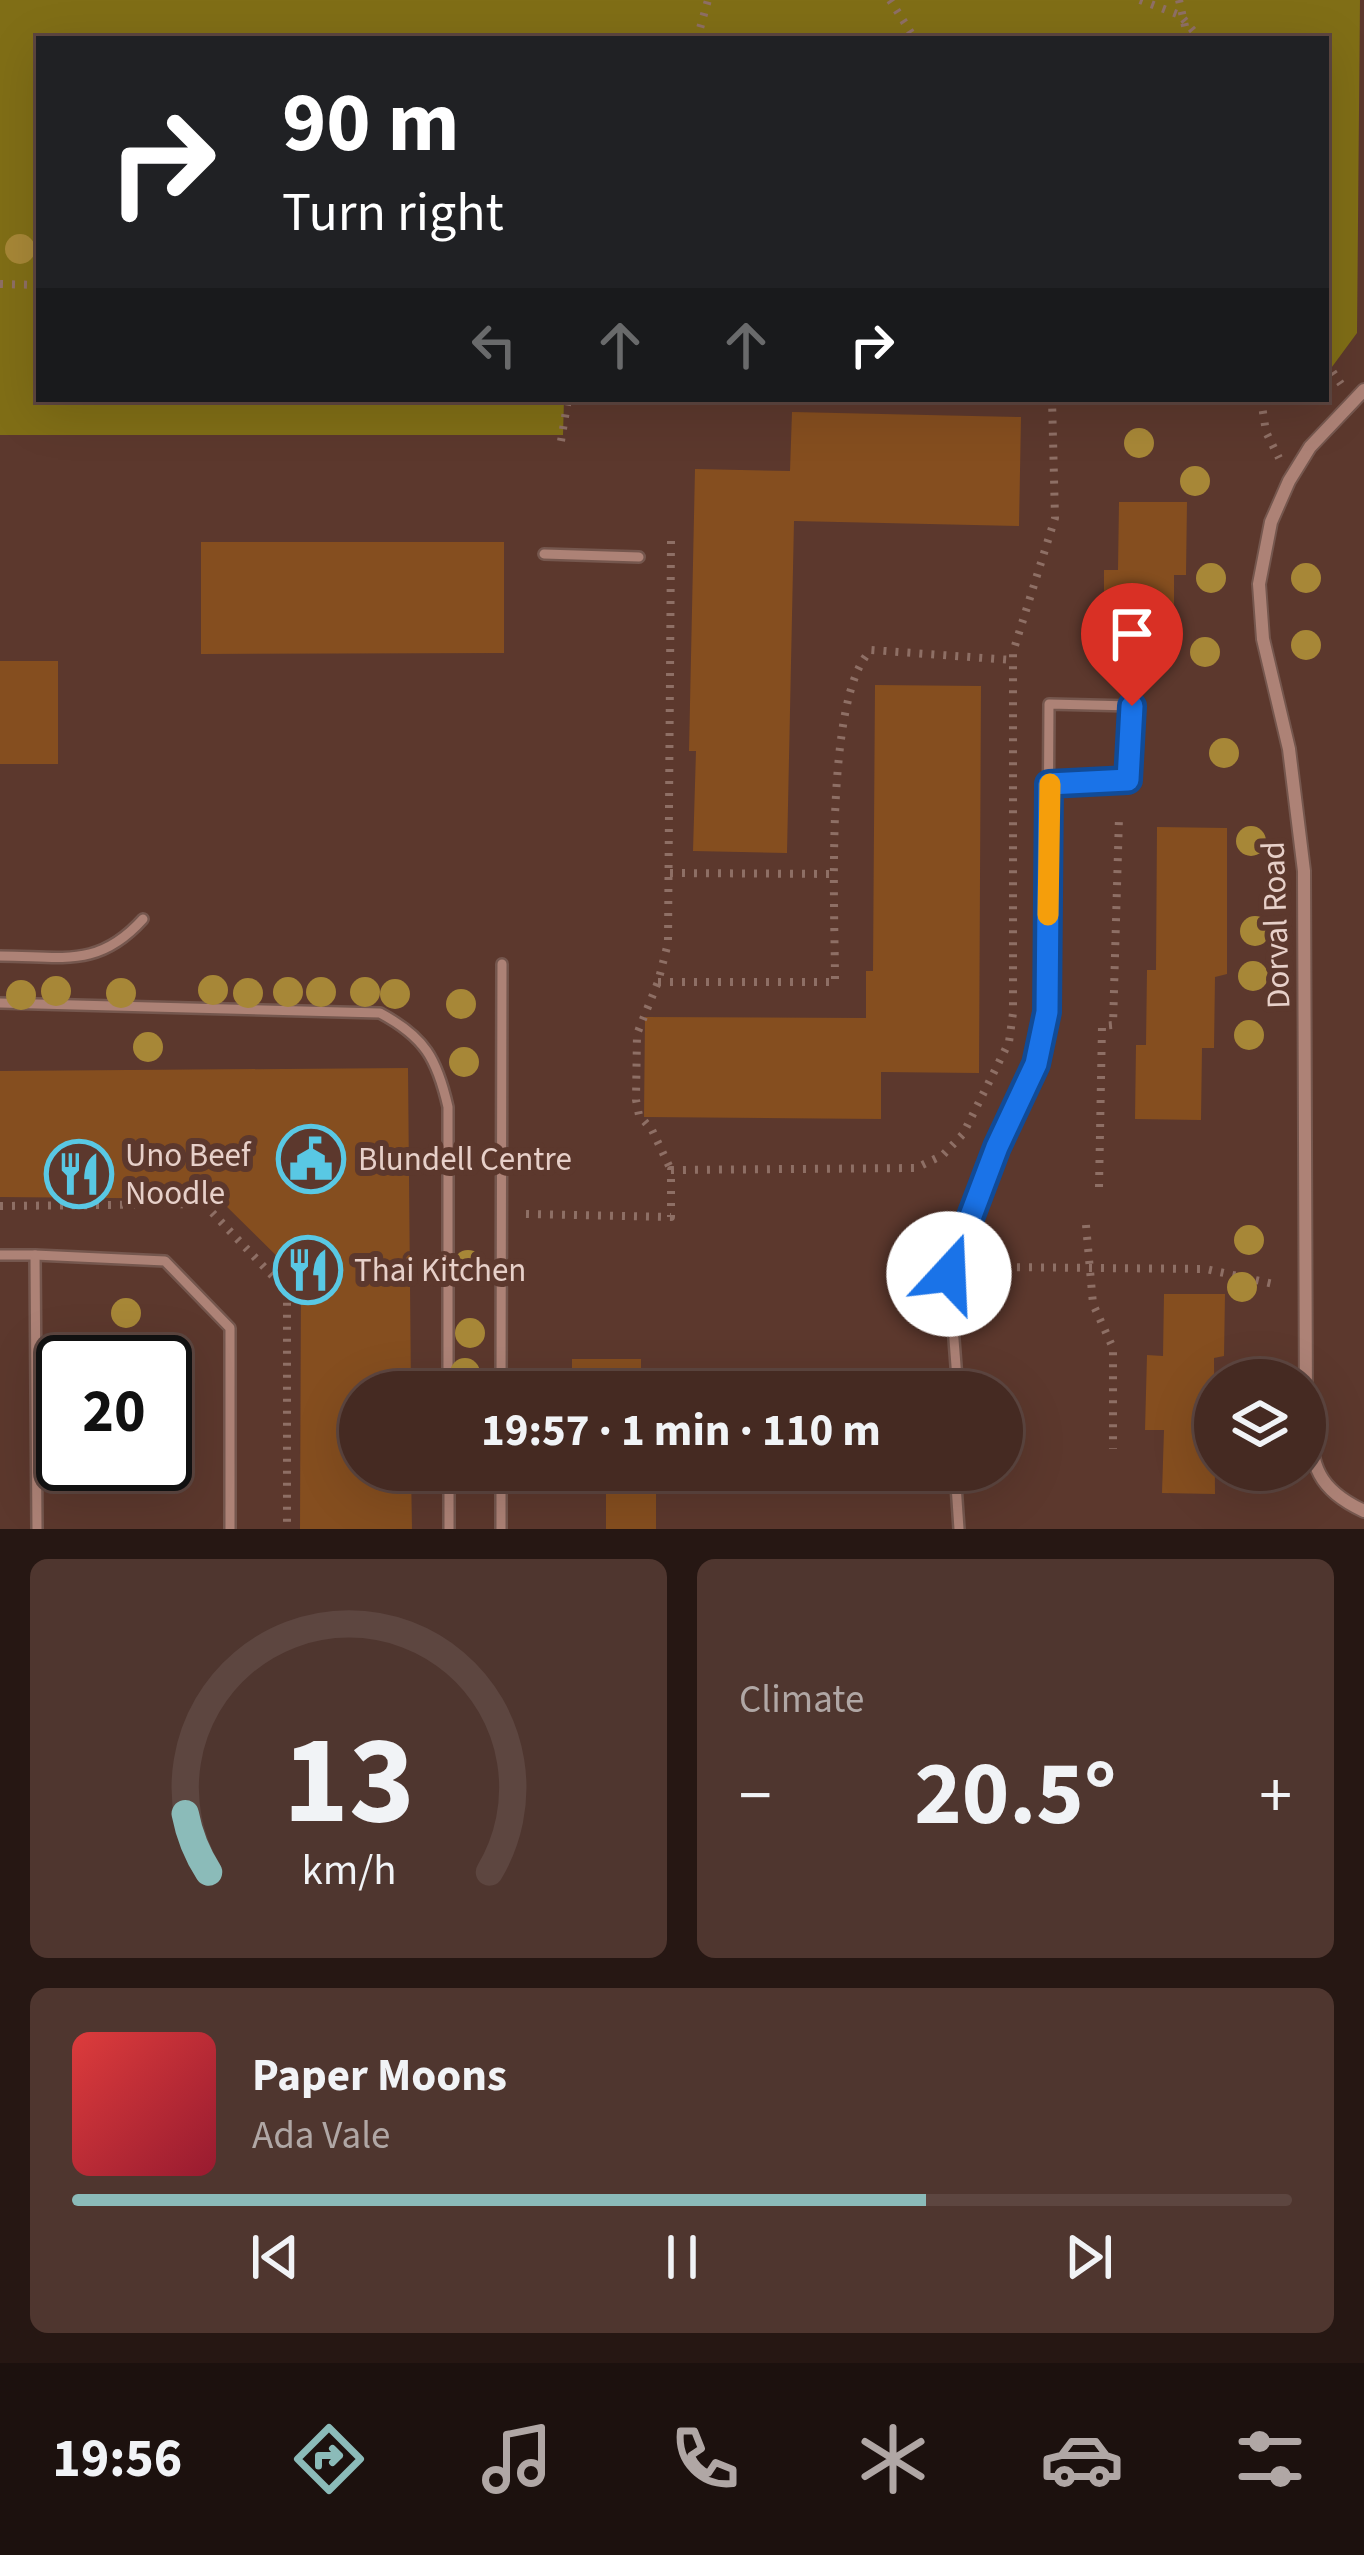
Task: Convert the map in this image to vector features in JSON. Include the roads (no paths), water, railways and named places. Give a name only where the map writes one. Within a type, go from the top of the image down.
[{"type":"street","name":"Dorval Road","points":[[1364,390],[1310,447],[1289,481],[1271,522],[1258,584],[1262,639],[1289,749],[1304,871],[1306,1409],[1312,1454],[1327,1490],[1364,1511]]},
{"type":"lane","points":[[544,554],[638,557]]},
{"type":"lane","points":[[956,1371],[949,1274],[997,1147],[1036,1064],[1047,1012],[1049,704],[1132,706],[1128,780],[1049,784]]},
{"type":"lane","points":[[0,956],[89,956],[110,950],[143,919]]},
{"type":"lane","points":[[501,1371],[502,964]]},
{"type":"lane","points":[[0,1003],[380,1013],[408,1028],[425,1046],[440,1074],[448,1107],[448,1371]]},
{"type":"lane","points":[[0,1255],[165,1261],[230,1328],[230,1529]]},
{"type":"lane","points":[[35,1255],[37,1529]]},
{"type":"lane","points":[[448,1491],[448,1529]]},
{"type":"lane","points":[[501,1491],[501,1529]]},
{"type":"lane","points":[[956,1491],[959,1529]]},
{"type":"place","name":"Blundell Centre","points":[[311,1159]]},
{"type":"place","name":"Uno Beef Noodle","points":[[79,1174]]},
{"type":"place","name":"Thai Kitchen","points":[[308,1270]]}]
